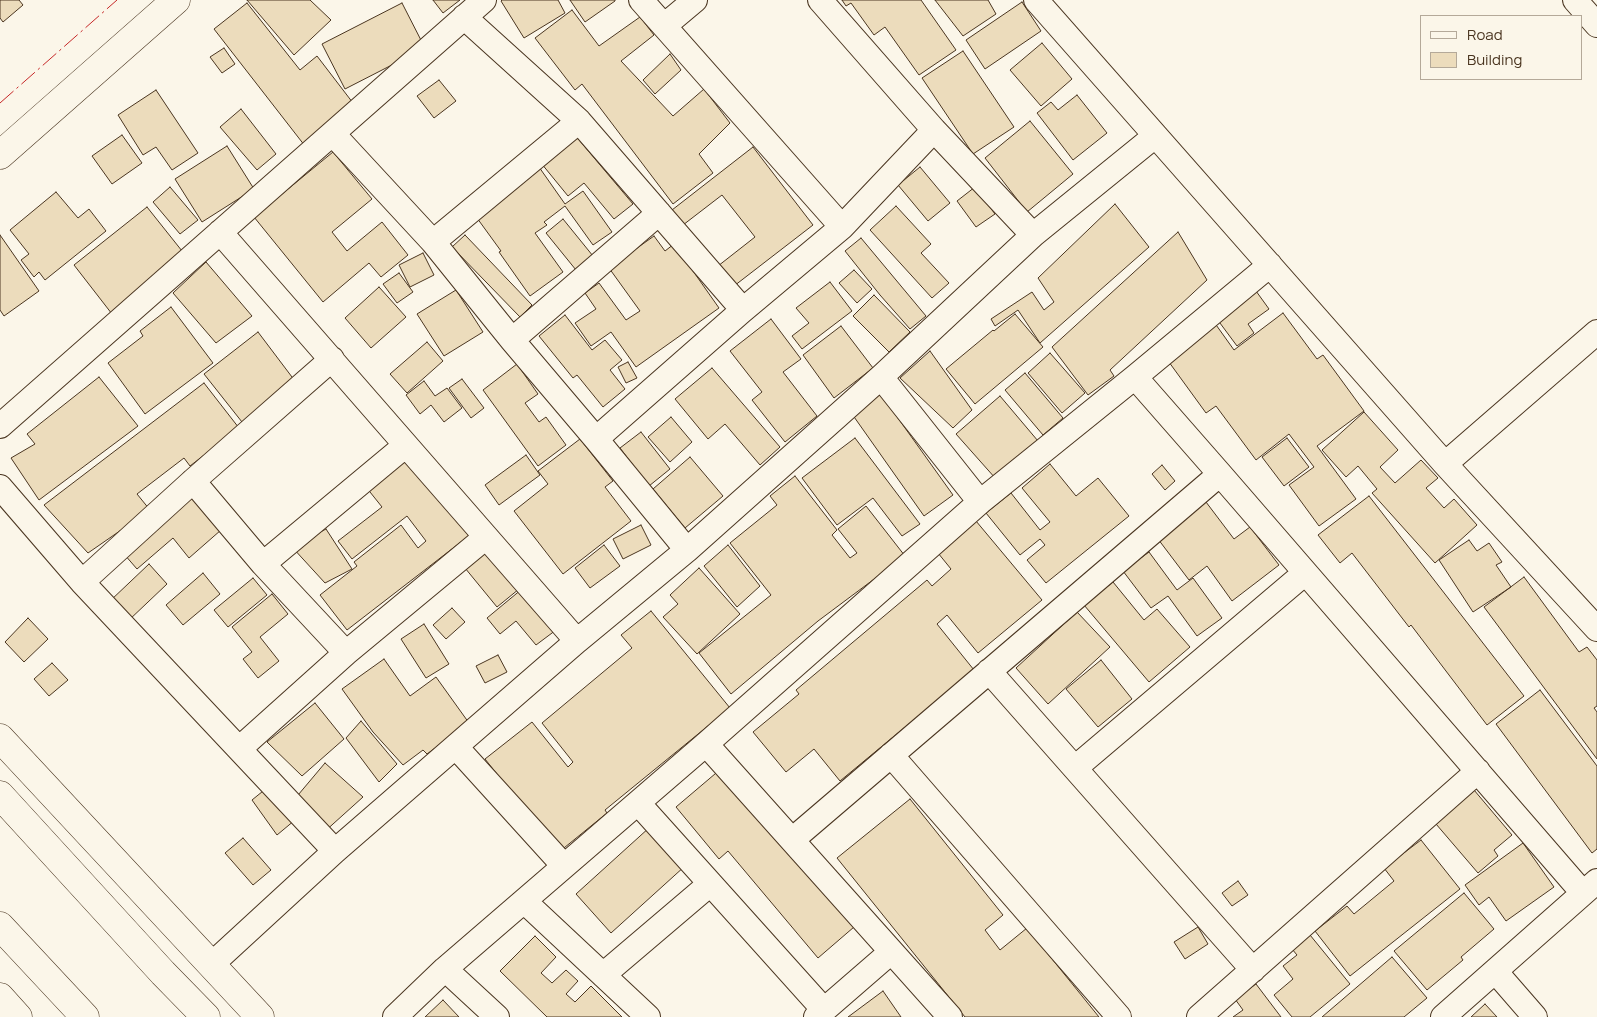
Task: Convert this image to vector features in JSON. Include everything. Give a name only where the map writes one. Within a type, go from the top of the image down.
[{"type":"main road","points":[[3,146],[176,0]]},
{"type":"main road","points":[[0,738],[260,1017]]},
{"type":"main road","points":[[0,795],[163,973],[206,1017]]},
{"type":"main road","points":[[0,926],[85,1017]]},
{"type":"main road","points":[[0,997],[18,1017]]},
{"type":"street","points":[[0,426],[484,0]]},
{"type":"street","points":[[641,0],[842,227]]},
{"type":"street","points":[[664,26],[695,0]]},
{"type":"street","points":[[820,0],[934,130],[1033,235]]},
{"type":"street","points":[[1036,0],[1445,464],[1597,629]]},
{"type":"street","points":[[1574,0],[1597,25]]},
{"type":"street","points":[[464,17],[579,121],[743,310]]},
{"type":"street","points":[[433,242],[579,121]]},
{"type":"street","points":[[596,439],[743,310],[842,227],[934,130]]},
{"type":"street","points":[[333,134],[433,242],[687,550]]},
{"type":"street","points":[[211,965],[335,851],[577,641],[687,550],[881,377],[1033,235],[1156,136]]},
{"type":"street","points":[[512,340],[659,213]]},
{"type":"street","points":[[220,232],[577,641]]},
{"type":"street","points":[[395,1017],[445,969],[706,744],[980,502],[1135,378],[1270,265]]},
{"type":"street","points":[[1445,464],[1597,332]]},
{"type":"street","points":[[82,582],[332,359]]},
{"type":"street","points":[[881,377],[980,502]]},
{"type":"street","points":[[1135,378],[1478,771],[1590,887],[1443,1017]]},
{"type":"street","points":[[263,564],[406,445]]},
{"type":"street","points":[[792,840],[1220,474]]},
{"type":"street","points":[[193,481],[263,564],[346,653]]},
{"type":"street","points":[[0,487],[82,582],[335,851]]},
{"type":"street","points":[[239,749],[346,653],[486,537]]},
{"type":"street","points":[[1075,768],[1306,573]]},
{"type":"street","points":[[989,671],[1253,970]]},
{"type":"street","points":[[706,744],[950,1017]]},
{"type":"street","points":[[456,747],[564,866]]},
{"type":"street","points":[[892,755],[1119,1017]]},
{"type":"street","points":[[1199,1017],[1478,771]]},
{"type":"street","points":[[638,803],[710,884],[820,1014],[891,952]]},
{"type":"street","points":[[603,975],[710,884]]},
{"type":"street","points":[[524,901],[648,1017]]},
{"type":"street","points":[[445,969],[497,1017]]},
{"type":"street","points":[[1495,972],[1536,1017]]},
{"type":"building","points":[[0,0],[19,0],[23,5],[3,22],[0,18]]},
{"type":"building","points":[[247,0],[310,0],[331,20],[294,55]]},
{"type":"building","points":[[433,0],[460,0],[443,13]]},
{"type":"building","points":[[502,0],[558,0],[565,13],[524,38]]},
{"type":"building","points":[[570,0],[615,0],[615,1],[585,22]]},
{"type":"building","points":[[842,0],[921,0],[956,50],[919,75],[885,27],[874,35],[851,3],[846,6]]},
{"type":"building","points":[[935,0],[988,0],[996,14],[963,36]]},
{"type":"building","points":[[1022,2],[1041,31],[985,69],[966,40]]},
{"type":"building","points":[[247,3],[300,70],[317,56],[353,103],[305,146],[214,29]]},
{"type":"building","points":[[402,3],[425,48],[345,89],[322,44]]},
{"type":"building","points":[[572,10],[599,46],[640,17],[654,35],[621,61],[673,116],[704,89],[730,123],[699,154],[713,173],[673,204],[582,84],[575,90],[535,38]]},
{"type":"building","points":[[1042,43],[1072,79],[1041,106],[1010,70]]},
{"type":"building","points":[[224,48],[235,64],[222,73],[210,57]]},
{"type":"building","points":[[963,51],[1014,127],[973,154],[922,78]]},
{"type":"building","points":[[670,54],[681,70],[655,94],[643,80]]},
{"type":"building","points":[[439,80],[456,101],[434,118],[417,96]]},
{"type":"building","points":[[156,90],[198,153],[172,170],[156,147],[143,155],[118,115]]},
{"type":"building","points":[[1077,95],[1107,133],[1073,160],[1037,113],[1051,102],[1058,110]]},
{"type":"building","points":[[241,109],[276,154],[257,170],[220,127]]},
{"type":"building","points":[[1030,121],[1073,174],[1027,212],[985,158]]},
{"type":"building","points":[[574,134],[633,204],[614,219],[584,183],[568,196],[541,163]]},
{"type":"building","points":[[122,135],[142,163],[112,184],[92,156]]},
{"type":"building","points":[[227,146],[254,189],[202,222],[175,179]]},
{"type":"building","points":[[753,147],[813,225],[734,286],[718,266],[755,237],[722,195],[683,225],[672,210]]},
{"type":"building","points":[[333,152],[372,199],[332,232],[347,251],[382,222],[408,255],[381,277],[369,263],[323,302],[254,217]]},
{"type":"building","points":[[539,167],[565,204],[583,191],[612,232],[593,245],[565,206],[544,222],[547,225],[535,233],[563,272],[530,296],[477,218],[505,198],[503,194]]},
{"type":"building","points":[[920,167],[950,203],[928,221],[898,185]]},
{"type":"building","points":[[170,187],[198,220],[180,234],[153,202]]},
{"type":"building","points":[[975,187],[995,214],[976,227],[957,201]]},
{"type":"building","points":[[56,192],[78,218],[89,209],[106,231],[45,280],[39,272],[34,277],[21,260],[29,254],[10,230]]},
{"type":"building","points":[[1115,204],[1149,247],[1040,343],[1018,310],[995,326],[991,319],[1032,292],[1044,310],[1054,302],[1038,278]]},
{"type":"building","points":[[896,206],[931,244],[921,253],[949,283],[932,298],[870,230]]},
{"type":"building","points":[[147,207],[186,256],[112,314],[74,265]]},
{"type":"building","points":[[563,219],[593,256],[576,270],[546,233]]},
{"type":"building","points":[[1178,232],[1207,280],[1110,370],[1114,376],[1088,395],[1052,347]]},
{"type":"building","points":[[0,235],[39,291],[4,316],[0,310]]},
{"type":"building","points":[[465,235],[532,305],[520,317],[452,247]]},
{"type":"building","points":[[654,236],[665,251],[674,244],[719,308],[636,367],[611,332],[591,346],[575,323],[596,309],[585,293],[599,283],[626,320],[640,311],[609,268]]},
{"type":"building","points":[[861,238],[926,316],[910,329],[845,251]]},
{"type":"building","points":[[423,253],[434,275],[410,287],[399,265]]},
{"type":"building","points":[[206,262],[252,316],[216,343],[173,293]]},
{"type":"building","points":[[854,270],[872,289],[857,303],[839,283]]},
{"type":"building","points":[[399,273],[413,292],[397,303],[383,284]]},
{"type":"building","points":[[830,282],[852,311],[802,349],[792,336],[809,323],[796,308]]},
{"type":"building","points":[[379,287],[406,317],[371,348],[345,318]]},
{"type":"building","points":[[456,290],[483,332],[444,356],[417,314]]},
{"type":"building","points":[[1256,291],[1269,309],[1248,324],[1254,333],[1237,346],[1217,319]]},
{"type":"building","points":[[874,295],[910,332],[889,352],[853,316]]},
{"type":"building","points":[[171,307],[213,363],[145,414],[108,363],[143,336],[140,331]]},
{"type":"building","points":[[1283,313],[1317,359],[1323,355],[1364,411],[1317,446],[1356,499],[1319,526],[1289,485],[1314,467],[1289,434],[1256,460],[1216,406],[1206,413],[1166,358],[1214,322],[1234,350]]},
{"type":"building","points":[[1015,314],[1043,347],[975,404],[946,369]]},
{"type":"building","points":[[565,315],[592,350],[605,340],[622,360],[610,370],[625,389],[603,407],[577,375],[573,378],[539,336]]},
{"type":"building","points":[[771,319],[801,359],[783,372],[817,416],[785,442],[752,400],[762,392],[730,351]]},
{"type":"building","points":[[841,326],[873,368],[834,398],[803,355]]},
{"type":"building","points":[[258,332],[295,381],[242,422],[204,374]]},
{"type":"building","points":[[427,342],[443,361],[407,393],[390,374]]},
{"type":"building","points":[[930,351],[972,410],[953,428],[900,378]]},
{"type":"building","points":[[1050,353],[1085,393],[1062,413],[1028,373]]},
{"type":"building","points":[[628,362],[637,378],[626,383],[618,367]]},
{"type":"building","points":[[517,364],[538,394],[525,403],[539,422],[546,417],[566,445],[538,466],[483,390]]},
{"type":"building","points":[[712,368],[780,447],[760,465],[725,424],[708,439],[675,399]]},
{"type":"building","points":[[1025,373],[1063,418],[1043,435],[1005,390]]},
{"type":"building","points":[[99,377],[138,426],[39,500],[11,458],[35,444],[27,434]]},
{"type":"building","points":[[462,379],[484,408],[471,418],[449,388]]},
{"type":"building","points":[[424,381],[435,396],[447,388],[462,408],[444,422],[431,405],[420,414],[406,395]]},
{"type":"building","points":[[204,383],[239,428],[190,466],[184,458],[137,494],[150,510],[88,553],[44,505]]},
{"type":"building","points":[[880,393],[953,495],[924,516],[852,414]]},
{"type":"building","points":[[1000,396],[1038,441],[996,479],[956,434]]},
{"type":"building","points":[[1364,412],[1398,450],[1380,467],[1395,483],[1421,460],[1438,478],[1426,488],[1444,508],[1454,499],[1477,525],[1435,563],[1372,493],[1377,489],[1358,466],[1346,477],[1322,450]]},
{"type":"building","points":[[671,417],[692,442],[670,462],[648,437]]},
{"type":"building","points":[[641,432],[670,469],[649,486],[620,448]]},
{"type":"building","points":[[855,438],[920,524],[902,536],[873,498],[837,525],[802,478]]},
{"type":"building","points":[[1287,438],[1309,467],[1284,486],[1262,457]]},
{"type":"building","points":[[580,439],[613,481],[605,487],[631,521],[563,574],[514,511],[548,484],[538,471]]},
{"type":"building","points":[[408,454],[470,535],[347,630],[320,595],[357,566],[354,562],[401,525],[418,548],[426,541],[407,516],[352,559],[338,541],[382,507],[366,487]]},
{"type":"building","points":[[526,455],[540,475],[499,505],[485,485]]},
{"type":"building","points":[[690,457],[723,496],[685,528],[653,489]]},
{"type":"building","points":[[1050,464],[1076,496],[1098,478],[1129,516],[1046,583],[1027,560],[1045,545],[1040,539],[1020,555],[986,513],[1011,493],[1040,530],[1050,522],[1022,488]]},
{"type":"building","points":[[1162,465],[1175,481],[1165,490],[1152,474]]},
{"type":"building","points":[[795,476],[837,530],[832,535],[850,558],[857,553],[838,529],[866,506],[905,556],[818,621],[731,694],[699,653],[771,595],[730,543],[777,505],[770,496]]},
{"type":"building","points":[[192,496],[221,530],[189,558],[173,538],[137,569],[124,554]]},
{"type":"building","points":[[1369,496],[1524,696],[1487,725],[1411,625],[1409,627],[1352,553],[1340,563],[1318,535]]},
{"type":"building","points":[[1206,502],[1234,539],[1250,527],[1279,565],[1232,601],[1207,566],[1189,580],[1158,539]]},
{"type":"building","points":[[976,521],[1042,600],[978,653],[947,615],[937,624],[974,670],[840,781],[814,749],[786,772],[753,732],[799,694],[796,690],[927,580],[932,586],[951,569],[938,553]]},
{"type":"building","points":[[641,525],[651,545],[623,559],[613,539]]},
{"type":"building","points":[[326,529],[352,569],[325,583],[292,547]]},
{"type":"building","points":[[1469,540],[1477,551],[1489,543],[1502,562],[1496,565],[1511,587],[1473,612],[1439,560]]},
{"type":"building","points":[[604,545],[620,566],[590,588],[575,568]]},
{"type":"building","points":[[728,545],[760,586],[737,607],[704,566]]},
{"type":"building","points":[[486,551],[519,589],[497,607],[465,568]]},
{"type":"building","points":[[1149,552],[1177,590],[1193,578],[1222,618],[1197,636],[1168,596],[1151,608],[1123,571]]},
{"type":"building","points":[[149,564],[167,584],[128,621],[110,601]]},
{"type":"building","points":[[699,568],[740,614],[697,654],[663,617],[678,604],[670,595]]},
{"type":"building","points":[[203,573],[220,594],[183,625],[166,605]]},
{"type":"building","points":[[1524,577],[1579,652],[1587,647],[1597,660],[1597,706],[1594,708],[1597,712],[1597,759],[1484,607]]},
{"type":"building","points":[[253,578],[267,595],[228,627],[214,610]]},
{"type":"building","points":[[1113,582],[1144,620],[1157,609],[1190,647],[1149,682],[1084,605]]},
{"type":"building","points":[[522,589],[556,630],[536,645],[516,621],[500,634],[487,618]]},
{"type":"building","points":[[272,594],[288,614],[260,637],[279,661],[258,678],[243,659],[252,652],[232,627]]},
{"type":"building","points":[[452,608],[465,622],[446,639],[433,625]]},
{"type":"building","points":[[651,611],[730,708],[605,810],[607,813],[559,852],[485,759],[532,722],[568,767],[573,762],[542,723],[632,648],[621,635]]},
{"type":"building","points":[[1077,612],[1110,647],[1048,704],[1016,668]]},
{"type":"building","points":[[28,618],[48,639],[24,662],[5,642]]},
{"type":"building","points":[[424,624],[449,664],[426,678],[401,639]]},
{"type":"building","points":[[498,655],[507,672],[485,683],[476,666]]},
{"type":"building","points":[[384,659],[410,696],[436,677],[469,723],[427,754],[423,750],[403,765],[373,732],[342,689]]},
{"type":"building","points":[[1101,660],[1132,699],[1098,727],[1066,689]]},
{"type":"building","points":[[52,663],[68,680],[49,696],[34,679]]},
{"type":"building","points":[[1540,690],[1597,766],[1597,849],[1592,853],[1496,724]]},
{"type":"building","points":[[315,703],[344,739],[302,776],[267,742]]},
{"type":"building","points":[[361,721],[397,764],[379,782],[346,738]]},
{"type":"building","points":[[325,763],[363,797],[323,833],[293,801]]},
{"type":"building","points":[[722,768],[854,927],[818,958],[728,851],[719,859],[676,807]]},
{"type":"building","points":[[268,787],[295,820],[277,835],[252,800]]},
{"type":"building","points":[[1474,790],[1512,835],[1494,850],[1498,856],[1478,873],[1436,824]]},
{"type":"building","points":[[910,799],[1003,915],[985,930],[1000,950],[1027,928],[1099,1017],[965,1017],[837,858]]},
{"type":"building","points":[[650,827],[685,866],[611,933],[576,894]]},
{"type":"building","points":[[243,838],[271,870],[253,885],[225,853]]},
{"type":"building","points":[[1421,840],[1460,889],[1350,976],[1315,931],[1347,906],[1354,914],[1394,881],[1384,868]]},
{"type":"building","points":[[1523,843],[1554,887],[1506,921],[1489,897],[1479,905],[1465,885]]},
{"type":"building","points":[[1238,881],[1248,895],[1232,906],[1222,893]]},
{"type":"building","points":[[1464,893],[1494,929],[1461,957],[1463,960],[1427,990],[1394,951]]},
{"type":"building","points":[[1198,927],[1208,944],[1185,959],[1174,942]]},
{"type":"building","points":[[1310,935],[1350,984],[1310,1017],[1292,1017],[1274,995],[1293,979],[1283,966],[1297,955],[1292,949]]},
{"type":"building","points":[[535,936],[556,957],[541,973],[552,983],[566,970],[578,981],[566,994],[575,1002],[591,986],[622,1017],[547,1017],[500,971]]},
{"type":"building","points":[[1392,957],[1427,998],[1404,1017],[1322,1017]]},
{"type":"building","points":[[1256,984],[1281,1017],[1233,1017],[1243,1010],[1235,999]]},
{"type":"building","points":[[883,991],[901,1017],[848,1017]]},
{"type":"building","points":[[443,1000],[459,1017],[425,1017]]},
{"type":"building","points":[[1485,1004],[1497,1017],[1471,1017]]},
{"type":"power","points":[[0,103],[117,0]]}]
